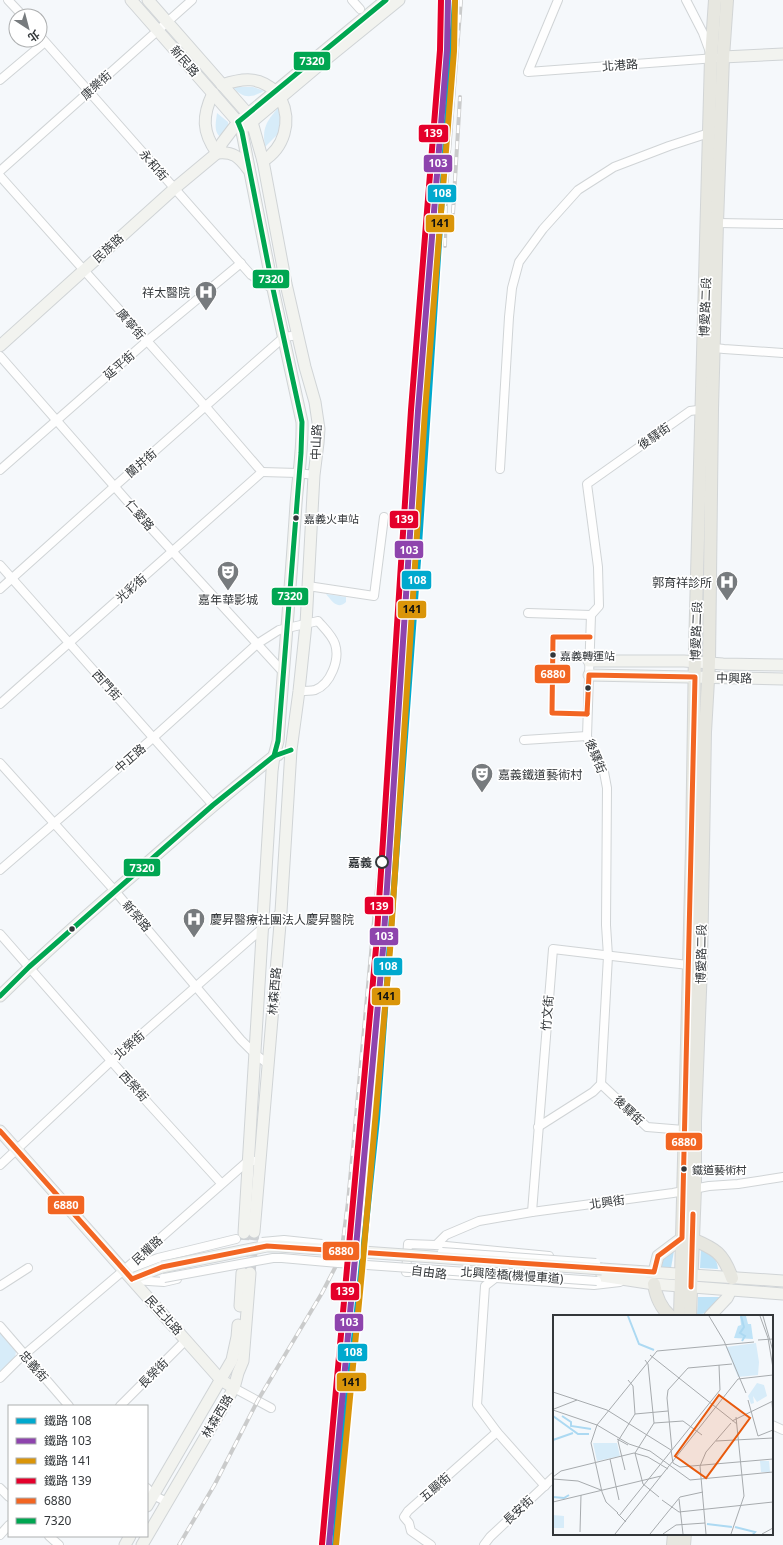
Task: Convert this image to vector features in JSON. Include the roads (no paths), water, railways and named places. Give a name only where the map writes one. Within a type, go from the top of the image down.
[{"type":"main road","name":"新民路","points":[[131,0],[213,93],[240,127]]},
{"type":"main road","name":"新民路","points":[[148,0],[250,118]]},
{"type":"main road","points":[[290,85],[386,0]]},
{"type":"main road","points":[[290,85],[399,0]]},
{"type":"main road","name":"博愛路二段","points":[[687,1239],[682,1191],[692,848],[694,677],[707,409],[715,348],[717,57],[715,0]]},
{"type":"main road","name":"博愛路二段","points":[[687,1239],[695,1188],[695,1121],[701,966],[705,732],[709,663],[707,409],[703,338],[710,133],[717,57],[726,0]]},
{"type":"main road","name":"北港路","points":[[717,57],[783,54]]},
{"type":"main road","points":[[222,85],[244,79],[252,80],[268,84],[278,96],[286,112],[286,128],[276,151],[262,161]]},
{"type":"main road","name":"民族路","points":[[0,346],[175,188],[217,153],[222,143],[290,85]]},
{"type":"main road","points":[[213,93],[206,109],[205,126],[208,140],[217,153],[227,152],[241,159],[249,170]]},
{"type":"main road","name":"中山路","points":[[250,118],[262,161],[305,367],[315,402],[319,429],[314,474],[306,624],[291,750]]},
{"type":"main road","name":"中山路","points":[[240,127],[302,422],[292,579],[278,741],[274,756]]},
{"type":"main road","points":[[273,289],[288,289]]},
{"type":"main road","name":"中興路","points":[[589,661],[783,665]]},
{"type":"main road","name":"中興路","points":[[589,675],[783,679]]},
{"type":"main road","points":[[0,996],[29,967],[213,805],[274,756],[291,750]]},
{"type":"main road","name":"林森西路","points":[[244,1235],[260,1161],[281,912],[291,750]]},
{"type":"main road","name":"林森西路","points":[[244,1235],[274,756]]},
{"type":"main road","name":"民生北路","points":[[0,1131],[221,1380],[234,1388]]},
{"type":"main road","points":[[669,1315],[656,1296],[654,1278],[658,1256],[687,1239],[706,1245],[721,1255],[732,1278]]},
{"type":"main road","points":[[687,1239],[686,1280],[690,1315]]},
{"type":"main road","name":"自由路","points":[[132,1280],[267,1246],[279,1246],[599,1272],[654,1278],[686,1280],[732,1278],[783,1281]]},
{"type":"main road","name":"林森西路","points":[[148,1501],[150,1491],[221,1380],[232,1360],[237,1337],[243,1272]]},
{"type":"main road","name":"林森西路","points":[[148,1535],[234,1388],[243,1361],[243,1272]]},
{"type":"main road","points":[[680,1315],[686,1280]]},
{"type":"main road","name":"自由路","points":[[686,1280],[731,1290],[783,1294]]},
{"type":"main road","points":[[711,1315],[728,1298],[731,1290]]},
{"type":"main road","points":[[673,1545],[674,1535]]},
{"type":"street","points":[[8,0],[16,8]]},
{"type":"street","name":"康樂街","points":[[0,171],[192,0]]},
{"type":"street","points":[[352,0],[360,9]]},
{"type":"street","points":[[290,85],[378,0]]},
{"type":"street","points":[[290,85],[405,0]]},
{"type":"street","name":"北港路","points":[[558,0],[528,72],[717,57]]},
{"type":"street","points":[[686,0],[717,57]]},
{"type":"street","name":"永和街","points":[[48,45],[251,275],[273,289]]},
{"type":"street","points":[[0,80],[34,48]]},
{"type":"street","points":[[500,469],[509,317],[512,288],[519,262],[543,229],[578,190],[614,167],[669,146],[710,133]]},
{"type":"street","name":"廣寧街","points":[[0,176],[262,472]]},
{"type":"street","points":[[717,223],[783,224]]},
{"type":"street","name":"延平街","points":[[0,470],[147,341],[241,263]]},
{"type":"street","points":[[284,337],[298,335]]},
{"type":"street","name":"蘭井街","points":[[0,589],[284,337]]},
{"type":"street","points":[[703,338],[715,348],[783,353]]},
{"type":"street","name":"仁愛路","points":[[0,356],[173,552],[283,672]]},
{"type":"street","name":"後驛街","points":[[684,1130],[647,1127],[601,1084],[608,956],[606,925],[607,788],[604,772],[587,736],[591,615],[599,606],[598,567],[587,484],[690,411],[707,409]]},
{"type":"street","points":[[262,472],[314,474]]},
{"type":"street","name":"光彩街","points":[[0,704],[262,472]]},
{"type":"street","points":[[308,586],[374,596],[384,518]]},
{"type":"street","name":"西門街","points":[[0,565],[213,805]]},
{"type":"street","points":[[528,613],[591,615]]},
{"type":"street","points":[[299,691],[314,690],[320,687],[331,674],[337,656],[335,644],[318,621],[306,624]]},
{"type":"street","name":"中正路","points":[[0,870],[154,737],[257,644],[279,630],[306,624]]},
{"type":"street","points":[[524,740],[587,736]]},
{"type":"street","name":"新榮路","points":[[0,763],[115,891],[241,1040],[268,1064]]},
{"type":"street","name":"北榮街","points":[[0,1165],[111,1061],[281,912]]},
{"type":"street","name":"西榮街","points":[[0,934],[111,1061],[221,1183]]},
{"type":"street","name":"竹文街","points":[[532,1212],[553,949],[688,965]]},
{"type":"street","points":[[538,1127],[593,1092],[601,1084]]},
{"type":"street","points":[[248,1161],[260,1161]]},
{"type":"street","name":"民權路","points":[[0,1378],[24,1355],[124,1270],[221,1183],[248,1161]]},
{"type":"street","name":"北興街","points":[[436,1244],[446,1235],[479,1221],[695,1188],[783,1178]]},
{"type":"street","points":[[124,1270],[158,1258],[244,1235]]},
{"type":"street","name":"自由路","points":[[408,1244],[436,1244],[596,1260],[600,1263],[634,1275],[594,1285],[406,1272],[408,1244]]},
{"type":"street","points":[[0,1286],[28,1268]]},
{"type":"street","points":[[132,1280],[163,1273],[243,1272]]},
{"type":"street","points":[[494,1279],[485,1286],[477,1405],[497,1432],[544,1486]]},
{"type":"street","name":"忠義街","points":[[0,1326],[68,1405]]},
{"type":"street","name":"長榮街","points":[[121,1405],[186,1340]]},
{"type":"street","points":[[234,1388],[272,1408]]},
{"type":"street","points":[[773,1425],[783,1430]]},
{"type":"street","name":"五顯街","points":[[431,1545],[411,1531],[409,1523],[404,1517],[408,1511],[497,1432]]},
{"type":"street","name":"長安街","points":[[484,1545],[490,1537],[553,1478]]},
{"type":"street","points":[[0,1488],[8,1496]]},
{"type":"street","points":[[150,1491],[167,1502]]},
{"type":"street","points":[[0,1535],[8,1526]]},
{"type":"street","points":[[50,1537],[58,1545]]},
{"type":"tunnel","points":[[250,1273],[254,1232]]},
{"type":"tunnel","points":[[242,1273],[244,1233]]},
{"type":"railway","points":[[445,246],[446,190],[461,0]]},
{"type":"railway","points":[[453,213],[460,97]]},
{"type":"railway","points":[[179,1545],[215,1484],[258,1400],[322,1293],[338,1262],[343,1240],[348,1202],[385,802]]},
{"type":"rail line","name":"139","points":[[322,1544],[376,948],[411,410],[440,50],[441,0]]},
{"type":"rail line","name":"103","points":[[329,1545],[383,949],[418,411],[447,50],[448,0]]},
{"type":"rail line","name":"108","points":[[335,1545],[340,1473],[377,1119],[418,560],[455,0]]},
{"type":"rail line","name":"141","points":[[336,1545],[390,950],[425,411],[454,51],[455,0]]},
{"type":"place","name":"祥太醫院","points":[[206,312]]},
{"type":"place","name":"嘉義火車站","points":[[296,518]]},
{"type":"place","name":"嘉年華影城","points":[[228,592]]},
{"type":"place","name":"郭育祥診所","points":[[727,602]]},
{"type":"place","name":"嘉義轉運站","points":[[553,655]]},
{"type":"place","name":"嘉義鐵道藝術村","points":[[482,794]]},
{"type":"place","name":"嘉義","points":[[382,862]]},
{"type":"place","name":"慶昇醫療社團法人慶昇醫院","points":[[194,938]]},
{"type":"place","name":"鐵道藝術村","points":[[684,1169]]}]
